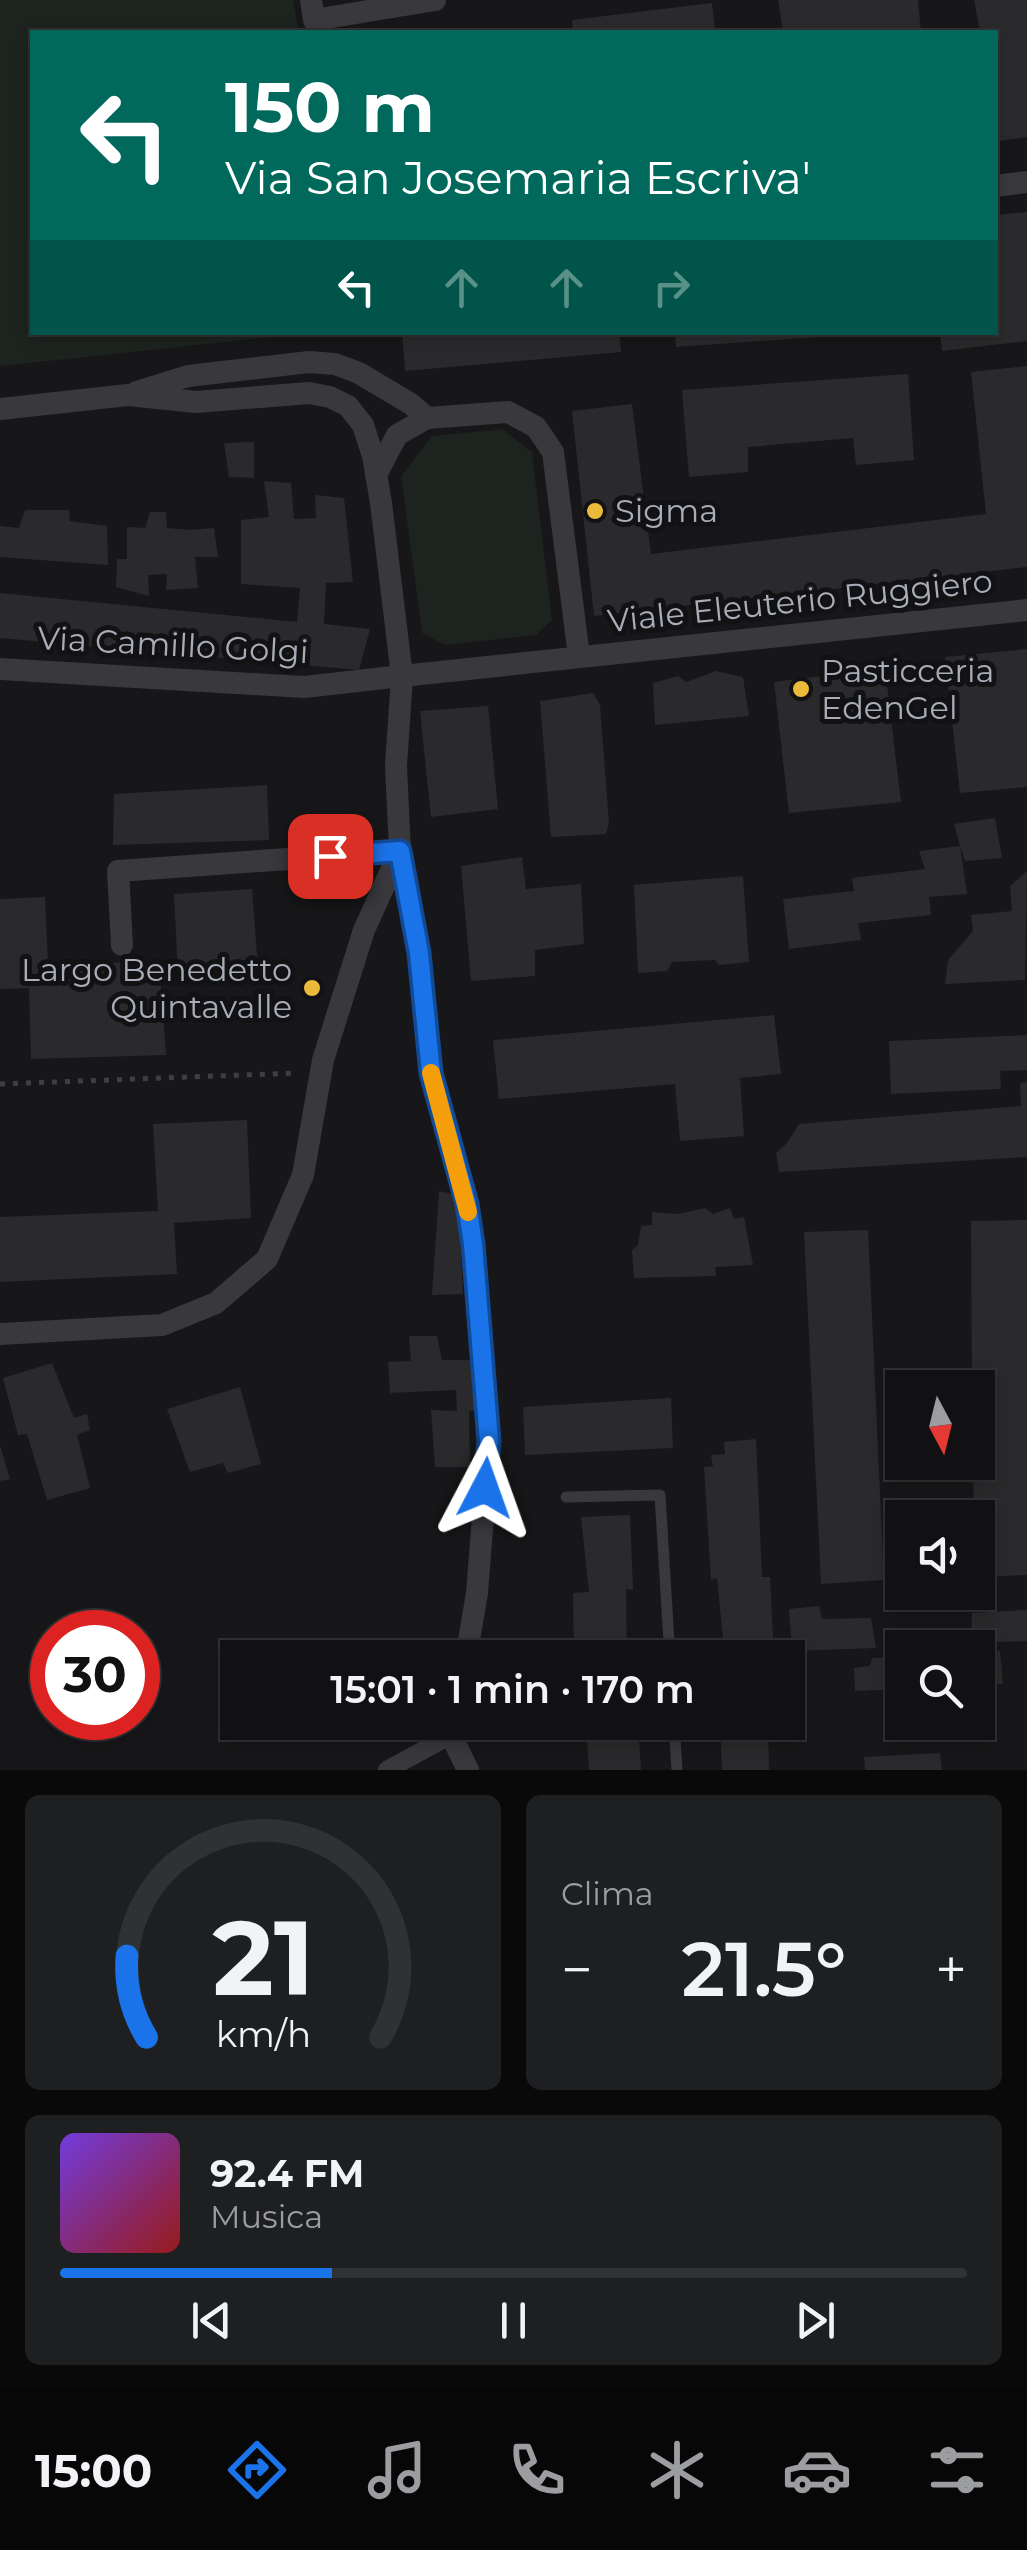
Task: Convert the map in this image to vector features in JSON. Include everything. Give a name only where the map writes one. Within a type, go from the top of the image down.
[{"type":"street","points":[[310,0],[314,20],[435,0]]},
{"type":"street","points":[[998,186],[1027,182]]},
{"type":"street","points":[[0,409],[128,395],[188,376],[309,362],[335,364],[359,373],[427,418]]},
{"type":"street","points":[[128,395],[196,402],[280,394],[330,397],[348,406],[363,425],[373,456],[402,676],[396,766],[400,851],[419,953],[431,1073],[467,1204],[486,1402],[489,1441],[478,1593],[469,1640]]},
{"type":"street","points":[[376,475],[397,435],[427,418],[508,412],[536,427],[553,452],[579,656]]},
{"type":"street","name":"Viale Eleuterio Ruggiero","points":[[402,676],[1027,610]]},
{"type":"street","name":"Via Camillo Golgi","points":[[0,669],[304,688],[402,676]]},
{"type":"street","points":[[122,945],[118,871],[400,851]]},
{"type":"street","points":[[0,1334],[162,1325],[216,1304],[268,1259],[303,1176],[322,1060],[364,930],[400,851]]},
{"type":"street","points":[[388,1770],[435,1740]]},
{"type":"street","points":[[456,1740],[468,1770]]},
{"type":"lane","points":[[566,1497],[660,1495],[669,1640]]},
{"type":"lane","points":[[675,1740],[677,1770]]},
{"type":"path","points":[[0,1084],[284,1074]]},
{"type":"shaded area","points":[[0,0],[293,0],[299,30],[30,30],[30,335],[291,335],[0,366]]},
{"type":"shaded area","points":[[503,429],[532,452],[552,620],[536,635],[445,645],[422,633],[401,476],[432,436]]},
{"type":"building","points":[[778,0],[918,0],[921,30],[783,30]]},
{"type":"building","points":[[974,0],[1027,0],[1027,137],[1000,141],[998,30],[980,30]]},
{"type":"building","points":[[712,3],[715,30],[573,30],[572,20]]},
{"type":"building","points":[[1027,212],[1027,341],[942,351],[940,335],[998,335],[998,215]]},
{"type":"building","points":[[402,335],[619,335],[621,352],[405,371]]},
{"type":"building","points":[[675,335],[847,335],[676,347]]},
{"type":"building","points":[[1027,366],[1027,567],[594,616],[572,411],[632,404],[651,554],[986,514],[971,372]]},
{"type":"building","points":[[908,374],[914,460],[856,465],[853,438],[748,447],[748,472],[689,477],[682,390]]},
{"type":"building","points":[[254,442],[254,478],[229,477],[224,443]]},
{"type":"building","points":[[264,481],[291,483],[294,519],[316,518],[315,495],[344,498],[353,582],[326,583],[324,624],[370,629],[359,670],[0,638],[0,593],[297,622],[300,588],[241,584],[241,520],[269,517]]},
{"type":"building","points":[[25,510],[69,510],[70,521],[107,526],[108,565],[0,557],[0,526],[19,528]]},
{"type":"building","points":[[150,512],[166,512],[167,528],[214,528],[218,557],[195,557],[198,588],[166,590],[167,574],[148,575],[149,596],[116,587],[117,559],[127,559],[127,527],[145,528]]},
{"type":"building","points":[[1027,649],[1027,787],[960,793],[945,657]]},
{"type":"building","points":[[885,668],[901,802],[789,813],[774,682]]},
{"type":"building","points":[[716,671],[743,677],[749,716],[655,725],[653,683],[678,676],[686,682]]},
{"type":"building","points":[[593,693],[600,705],[609,823],[606,834],[551,837],[540,701]]},
{"type":"building","points":[[488,706],[498,809],[431,817],[420,711]]},
{"type":"building","points":[[267,785],[269,840],[113,845],[114,794]]},
{"type":"building","points":[[995,818],[1002,858],[965,861],[954,824]]},
{"type":"building","points":[[960,846],[967,894],[929,897],[931,915],[858,923],[861,940],[789,949],[783,899],[854,891],[852,878],[925,869],[919,851]]},
{"type":"building","points":[[522,857],[526,889],[581,884],[584,944],[535,950],[535,976],[471,981],[461,866]]},
{"type":"building","points":[[1027,871],[1025,980],[945,984],[948,960],[973,931],[971,915],[1012,911],[1010,886]]},
{"type":"building","points":[[743,876],[749,962],[672,962],[667,971],[638,973],[634,885]]},
{"type":"building","points":[[252,889],[258,969],[178,974],[174,894]]},
{"type":"building","points":[[45,897],[48,965],[159,961],[166,1055],[31,1059],[29,988],[0,989],[0,899]]},
{"type":"building","points":[[774,1015],[781,1074],[740,1078],[744,1136],[680,1141],[675,1084],[499,1099],[493,1040]]},
{"type":"building","points":[[1027,1035],[1027,1070],[1000,1071],[1001,1089],[891,1094],[889,1041]]},
{"type":"building","points":[[1027,1082],[1027,1157],[779,1172],[776,1153],[799,1124],[1021,1106],[1020,1083]]},
{"type":"building","points":[[247,1120],[251,1218],[174,1223],[177,1274],[0,1282],[0,1217],[158,1211],[153,1124]]},
{"type":"building","points":[[439,1191],[458,1195],[463,1294],[432,1295]]},
{"type":"building","points":[[705,1208],[713,1214],[730,1208],[734,1219],[744,1217],[753,1265],[715,1267],[716,1276],[634,1278],[632,1250],[638,1245],[641,1226],[652,1225],[652,1212],[678,1214]]},
{"type":"building","points":[[1027,1220],[1027,1575],[995,1576],[995,1500],[974,1500],[973,1480],[995,1480],[995,1370],[972,1370],[971,1221]]},
{"type":"building","points":[[868,1230],[884,1580],[821,1584],[804,1232]]},
{"type":"building","points":[[409,1336],[437,1336],[442,1360],[479,1360],[484,1411],[469,1411],[470,1467],[435,1467],[431,1410],[457,1411],[456,1390],[390,1393],[388,1362],[411,1361]]},
{"type":"building","points":[[52,1363],[74,1418],[87,1414],[90,1430],[77,1435],[90,1488],[47,1500],[27,1434],[18,1435],[3,1378]]},
{"type":"building","points":[[240,1387],[261,1464],[228,1473],[223,1463],[190,1472],[167,1409]]},
{"type":"building","points":[[671,1398],[673,1448],[525,1455],[523,1407]]},
{"type":"building","points":[[756,1439],[762,1577],[770,1577],[773,1640],[723,1640],[717,1578],[711,1580],[704,1467],[713,1466],[711,1455],[725,1454],[724,1442]]},
{"type":"building","points":[[0,1445],[10,1479],[0,1481]]},
{"type":"building","points":[[630,1515],[633,1590],[626,1589],[627,1640],[574,1640],[573,1593],[589,1592],[581,1517]]},
{"type":"building","points":[[819,1606],[822,1619],[871,1618],[876,1648],[805,1651],[805,1640],[791,1640],[789,1609]]},
{"type":"building","points":[[1027,1610],[1027,1641],[995,1642],[995,1630],[971,1630],[972,1613]]},
{"type":"building","points":[[995,1651],[1000,1651],[1003,1684],[995,1684]]},
{"type":"building","points":[[872,1658],[885,1658],[885,1690],[855,1691],[854,1668],[870,1666]]},
{"type":"building","points":[[587,1740],[639,1740],[641,1770],[589,1770]]},
{"type":"building","points":[[721,1740],[768,1740],[769,1770],[722,1770]]},
{"type":"building","points":[[940,1753],[942,1770],[865,1770],[864,1757]]},
{"type":"slow traffic","points":[[431,1073],[468,1212]]},
{"type":"place","name":"Sigma","points":[[595,511]]},
{"type":"place","name":"Pasticceria EdenGel","points":[[801,689]]},
{"type":"place","name":"Largo Benedetto Quintavalle","points":[[312,988]]},
{"type":"route","points":[[330,856],[400,851],[419,953],[431,1073],[467,1204],[473,1244],[489,1441],[485,1488]]}]
